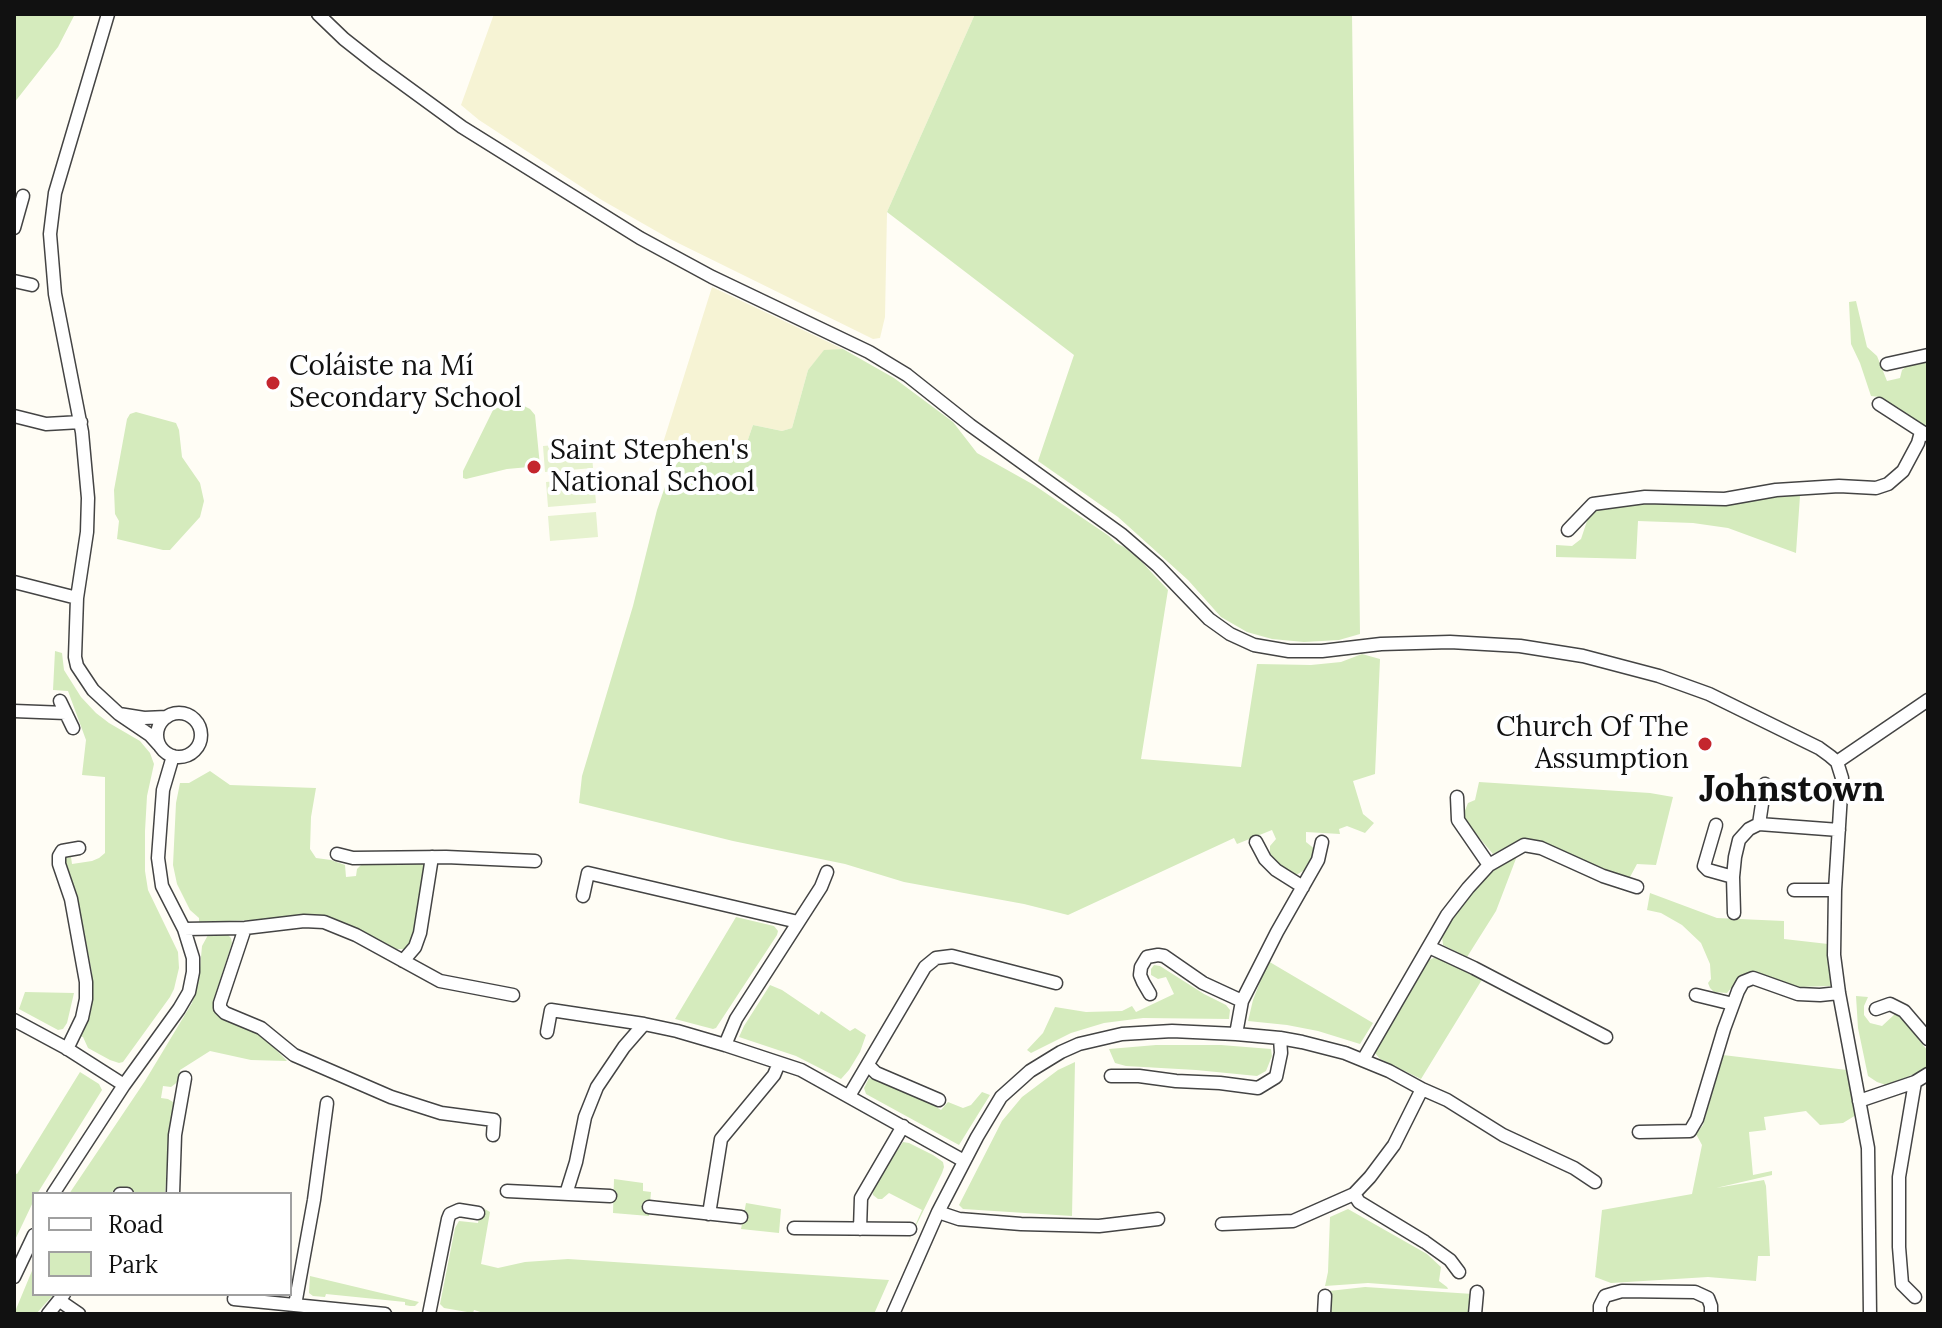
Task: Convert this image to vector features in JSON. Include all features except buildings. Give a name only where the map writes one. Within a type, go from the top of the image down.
[{"type":"street","points":[[108,14],[55,193],[50,234],[55,294],[81,422],[88,515],[74,648],[77,666],[93,690],[119,714],[150,735],[173,756],[187,755],[198,746],[201,731],[189,715],[176,713],[167,717],[144,718],[119,714]]},
{"type":"street","points":[[318,14],[377,65],[462,127],[640,238],[678,260],[869,352],[907,375],[970,425],[1121,534],[1209,619],[1230,634],[1254,645],[1289,651],[1450,642],[1520,646],[1583,656],[1659,676],[1709,694],[1819,748],[1837,762],[1842,778],[1834,955],[1868,1148],[1870,1314]]},
{"type":"street","points":[[14,228],[23,196]]},
{"type":"street","points":[[14,281],[32,285]]},
{"type":"street","points":[[1887,364],[1928,355]]},
{"type":"street","points":[[1568,530],[1593,504],[1645,497],[1725,499],[1776,490],[1876,488],[1888,484],[1903,471],[1925,434],[1879,404]]},
{"type":"street","points":[[14,416],[46,424],[81,422]]},
{"type":"street","points":[[14,582],[77,598]]},
{"type":"street","points":[[1837,762],[1928,700]]},
{"type":"street","points":[[14,711],[63,707],[73,728]]},
{"type":"street","points":[[161,747],[159,727],[167,717]]},
{"type":"street","points":[[54,1192],[189,992],[193,958],[184,929],[162,886],[158,858],[163,790],[173,756]]},
{"type":"street","points":[[1759,824],[1765,784]]},
{"type":"street","points":[[1457,797],[1458,820],[1489,865]]},
{"type":"street","points":[[1734,913],[1733,877],[1739,840],[1749,829],[1759,824],[1839,830]]},
{"type":"street","points":[[1716,825],[1704,866],[1733,877]]},
{"type":"street","points":[[1256,842],[1265,859],[1276,870],[1303,887]]},
{"type":"street","points":[[1236,1034],[1242,1001],[1318,860],[1322,842]]},
{"type":"street","points":[[1363,1060],[1447,915],[1489,865],[1524,845],[1541,848],[1603,876],[1637,887]]},
{"type":"street","points":[[67,1049],[82,1018],[86,982],[71,899],[59,856],[62,851],[79,848]]},
{"type":"street","points":[[337,854],[353,858],[535,861]]},
{"type":"street","points":[[403,961],[415,947],[420,933],[432,857]]},
{"type":"street","points":[[353,858],[353,872]]},
{"type":"street","points":[[725,1045],[736,1019],[821,887],[827,872]]},
{"type":"street","points":[[583,896],[588,873],[798,922]]},
{"type":"street","points":[[1794,890],[1835,890]]},
{"type":"street","points":[[184,929],[324,922],[356,935],[440,981],[513,995]]},
{"type":"street","points":[[245,928],[220,1003],[225,1013],[261,1028],[294,1055],[388,1097],[441,1113],[494,1120],[493,1135]]},
{"type":"street","points":[[1429,947],[1606,1037]]},
{"type":"street","points":[[1150,994],[1140,975],[1141,967],[1147,957],[1158,955],[1203,983],[1242,1001]]},
{"type":"street","points":[[849,1096],[925,967],[936,958],[952,956],[1056,983]]},
{"type":"street","points":[[1639,1132],[1690,1131],[1697,1119],[1724,1029],[1743,982],[1753,978],[1798,994],[1839,993]]},
{"type":"street","points":[[1696,995],[1733,1004]]},
{"type":"street","points":[[1876,1009],[1890,1004],[1904,1011],[1928,1039]]},
{"type":"street","points":[[547,1032],[551,1010],[644,1024],[725,1045],[801,1070],[964,1161]]},
{"type":"street","points":[[14,1020],[124,1085]]},
{"type":"street","points":[[566,1194],[585,1117],[597,1087],[644,1024]]},
{"type":"street","points":[[893,1314],[938,1212],[1001,1097],[1030,1071],[1061,1052],[1092,1040],[1122,1034],[1172,1031],[1236,1034],[1280,1038],[1345,1053],[1447,1100],[1503,1135],[1574,1168],[1595,1182]]},
{"type":"street","points":[[1111,1076],[1258,1088],[1276,1077],[1281,1053],[1280,1038]]},
{"type":"street","points":[[709,1214],[721,1139],[774,1075],[779,1063]]},
{"type":"street","points":[[868,1065],[876,1073],[939,1100]]},
{"type":"street","points":[[1859,1101],[1915,1082],[1928,1074]]},
{"type":"street","points":[[173,1192],[175,1139],[185,1078]]},
{"type":"street","points":[[1915,1082],[1899,1177],[1902,1284],[1915,1297]]},
{"type":"street","points":[[1222,1224],[1293,1221],[1354,1194],[1394,1145],[1422,1089]]},
{"type":"street","points":[[167,1091],[182,1094]]},
{"type":"street","points":[[295,1305],[327,1103]]},
{"type":"street","points":[[860,1229],[861,1198],[903,1126]]},
{"type":"street","points":[[507,1191],[610,1196]]},
{"type":"street","points":[[1354,1194],[1359,1202],[1450,1260],[1459,1272]]},
{"type":"street","points":[[649,1207],[741,1217]]},
{"type":"street","points":[[429,1314],[450,1214],[459,1210],[478,1213]]},
{"type":"street","points":[[938,1212],[959,1219],[1021,1224],[1099,1226],[1158,1219]]},
{"type":"street","points":[[794,1228],[910,1229]]},
{"type":"street","points":[[14,1277],[32,1239]]},
{"type":"street","points":[[1600,1314],[1605,1296],[1626,1291],[1695,1292],[1708,1298],[1711,1314]]},
{"type":"street","points":[[1475,1314],[1477,1292]]},
{"type":"street","points":[[1324,1314],[1325,1296]]},
{"type":"street","points":[[48,1314],[62,1297],[79,1314]]},
{"type":"street","points":[[234,1299],[385,1314]]},
{"type":"shaded area","points":[[494,14],[975,14],[887,212],[885,317],[880,338],[873,339],[670,239],[600,199],[461,105]]},
{"type":"shaded area","points":[[712,287],[843,349],[824,351],[808,370],[792,428],[782,431],[753,425],[743,454],[681,458],[663,443]]},
{"type":"green space","points":[[14,14],[75,14],[58,47],[14,103]]},
{"type":"green space","points":[[975,14],[1352,14],[1360,634],[1339,640],[1304,642],[1272,639],[1247,632],[1221,617],[1188,580],[1118,517],[1038,461],[1074,355],[887,212]]},
{"type":"green space","points":[[1856,301],[1867,347],[1877,356],[1887,381],[1900,378],[1902,370],[1909,364],[1928,360],[1928,428],[1879,397],[1871,396],[1851,344],[1849,302]]},
{"type":"green space","points":[[843,349],[894,378],[953,422],[977,453],[1034,485],[1124,547],[1168,590],[1141,759],[1241,767],[1257,664],[1311,665],[1341,662],[1362,654],[1380,659],[1375,774],[1353,781],[1363,814],[1374,823],[1365,833],[1347,826],[1339,829],[1340,834],[1306,832],[1306,842],[1316,850],[1305,870],[1296,875],[1273,860],[1270,846],[1276,839],[1272,830],[1237,844],[1234,838],[1068,915],[904,882],[845,864],[733,841],[579,803],[582,776],[669,475],[681,458],[743,454],[753,425],[782,431],[792,428],[808,370],[824,350]]},
{"type":"green space","points":[[522,405],[535,415],[540,466],[463,478],[463,471],[493,410]]},
{"type":"green space","points":[[136,412],[176,423],[182,457],[200,483],[204,501],[200,517],[170,550],[117,539],[119,521],[115,514],[114,490],[127,419]]},
{"type":"green space","points":[[591,442],[593,468],[545,472],[543,446]]},
{"type":"green space","points":[[594,478],[596,503],[548,507],[546,482]]},
{"type":"green space","points":[[1786,495],[1800,496],[1796,553],[1728,528],[1638,521],[1636,559],[1556,557],[1556,545],[1572,546],[1581,539],[1589,515],[1598,508],[1645,503],[1725,505]]},
{"type":"green space","points":[[596,512],[598,537],[550,541],[548,516]]},
{"type":"green space","points":[[55,651],[62,653],[64,670],[81,697],[109,723],[140,741],[154,764],[147,796],[145,871],[148,890],[178,952],[179,968],[170,997],[123,1062],[119,1063],[88,1048],[80,1036],[91,1005],[92,973],[77,895],[64,862],[71,857],[72,864],[92,861],[105,853],[105,777],[82,775],[86,740],[68,691],[53,690]]},
{"type":"green space","points":[[210,771],[230,785],[316,788],[310,849],[316,858],[345,865],[346,877],[356,876],[362,864],[425,863],[418,918],[407,949],[396,949],[355,927],[321,917],[303,915],[199,922],[177,884],[173,865],[176,803],[180,783],[189,783]]},
{"type":"green space","points":[[1479,782],[1673,797],[1656,865],[1637,864],[1630,877],[1618,877],[1524,841],[1493,854],[1465,821],[1464,813],[1468,803],[1475,800]]},
{"type":"green space","points":[[1517,856],[1496,911],[1467,957],[1443,945],[1442,936],[1464,901],[1482,880]]},
{"type":"green space","points":[[1650,893],[1717,918],[1784,921],[1784,939],[1828,944],[1831,986],[1798,987],[1752,971],[1742,975],[1727,993],[1714,992],[1708,983],[1711,979],[1710,964],[1701,943],[1682,925],[1661,913],[1647,910]]},
{"type":"green space","points":[[736,917],[774,926],[777,935],[716,1028],[675,1019]]},
{"type":"green space","points":[[227,934],[232,943],[213,1002],[214,1012],[225,1020],[258,1031],[287,1061],[251,1060],[210,1051],[180,1070],[178,1081],[171,1087],[163,1086],[161,1098],[173,1102],[175,1107],[165,1192],[118,1189],[112,1192],[70,1192],[145,1081],[192,1003],[199,979],[202,946],[208,935]]},
{"type":"green space","points":[[1438,956],[1483,978],[1421,1079],[1380,1059],[1375,1053],[1429,960]]},
{"type":"green space","points":[[1268,961],[1373,1023],[1360,1044],[1318,1031],[1248,1021]]},
{"type":"green space","points":[[1154,965],[1226,1005],[1230,1010],[1229,1019],[1143,1018],[1104,1023],[1071,1033],[1031,1053],[1027,1050],[1043,1033],[1055,1007],[1086,1012],[1122,1011],[1132,1006],[1136,1012],[1174,994],[1166,977],[1158,979],[1151,975]]},
{"type":"green space","points":[[770,985],[819,1015],[821,1011],[850,1031],[855,1028],[866,1035],[860,1052],[841,1079],[796,1056],[739,1037]]},
{"type":"green space","points":[[25,992],[74,993],[63,1029],[58,1030],[19,1009]]},
{"type":"green space","points":[[1856,996],[1868,997],[1864,1015],[1870,1023],[1882,1026],[1895,1014],[1904,1020],[1927,1050],[1928,1065],[1925,1070],[1886,1085],[1868,1076],[1858,1028]]},
{"type":"green space","points":[[1156,1045],[1271,1049],[1272,1056],[1266,1071],[1257,1076],[1126,1066],[1115,1063],[1109,1049]]},
{"type":"green space","points":[[1723,1055],[1847,1070],[1856,1115],[1843,1123],[1820,1125],[1806,1111],[1764,1117],[1766,1130],[1749,1132],[1753,1175],[1772,1171],[1772,1175],[1716,1188],[1764,1180],[1770,1256],[1758,1256],[1756,1281],[1708,1277],[1611,1283],[1595,1277],[1602,1210],[1692,1194],[1702,1145],[1696,1134],[1703,1125]]},
{"type":"green space","points":[[1075,1062],[1072,1216],[963,1209],[959,1205],[1002,1121],[1022,1097],[1058,1070]]},
{"type":"green space","points":[[80,1072],[99,1084],[102,1090],[38,1192],[32,1192],[32,1204],[14,1242],[14,1173],[17,1174]]},
{"type":"green space","points":[[869,1078],[924,1099],[941,1110],[948,1102],[963,1108],[971,1105],[982,1092],[990,1095],[959,1145],[866,1094],[864,1088]]},
{"type":"green space","points":[[903,1142],[933,1155],[943,1162],[944,1167],[908,1242],[922,1210],[889,1193],[878,1199],[873,1195],[872,1188]]},
{"type":"green space","points":[[614,1179],[643,1183],[643,1191],[651,1192],[649,1216],[613,1213]]},
{"type":"green space","points":[[746,1203],[781,1209],[779,1233],[741,1229]]},
{"type":"green space","points":[[481,1207],[490,1212],[481,1264],[498,1268],[525,1262],[568,1259],[889,1280],[874,1314],[487,1314],[444,1308],[440,1304],[455,1228],[459,1221],[478,1223]]},
{"type":"green space","points":[[1348,1209],[1427,1254],[1441,1267],[1439,1281],[1448,1289],[1368,1283],[1325,1286],[1330,1217]]},
{"type":"green space","points":[[32,1271],[32,1296],[52,1296],[36,1314],[14,1314]]},
{"type":"green space","points":[[310,1276],[419,1302],[410,1306],[405,1302],[326,1294],[325,1297],[313,1296],[309,1293]]},
{"type":"green space","points":[[1365,1287],[1473,1294],[1472,1314],[1328,1314],[1329,1291]]},
{"type":"place","name":"Coláiste na Mí Secondary School","points":[[273,383]]},
{"type":"place","name":"Saint Stephen's National School","points":[[534,467]]},
{"type":"place","name":"Church Of The Assumption","points":[[1705,744]]},
{"type":"district","name":"Johnstown","points":[[1792,791]]}]
